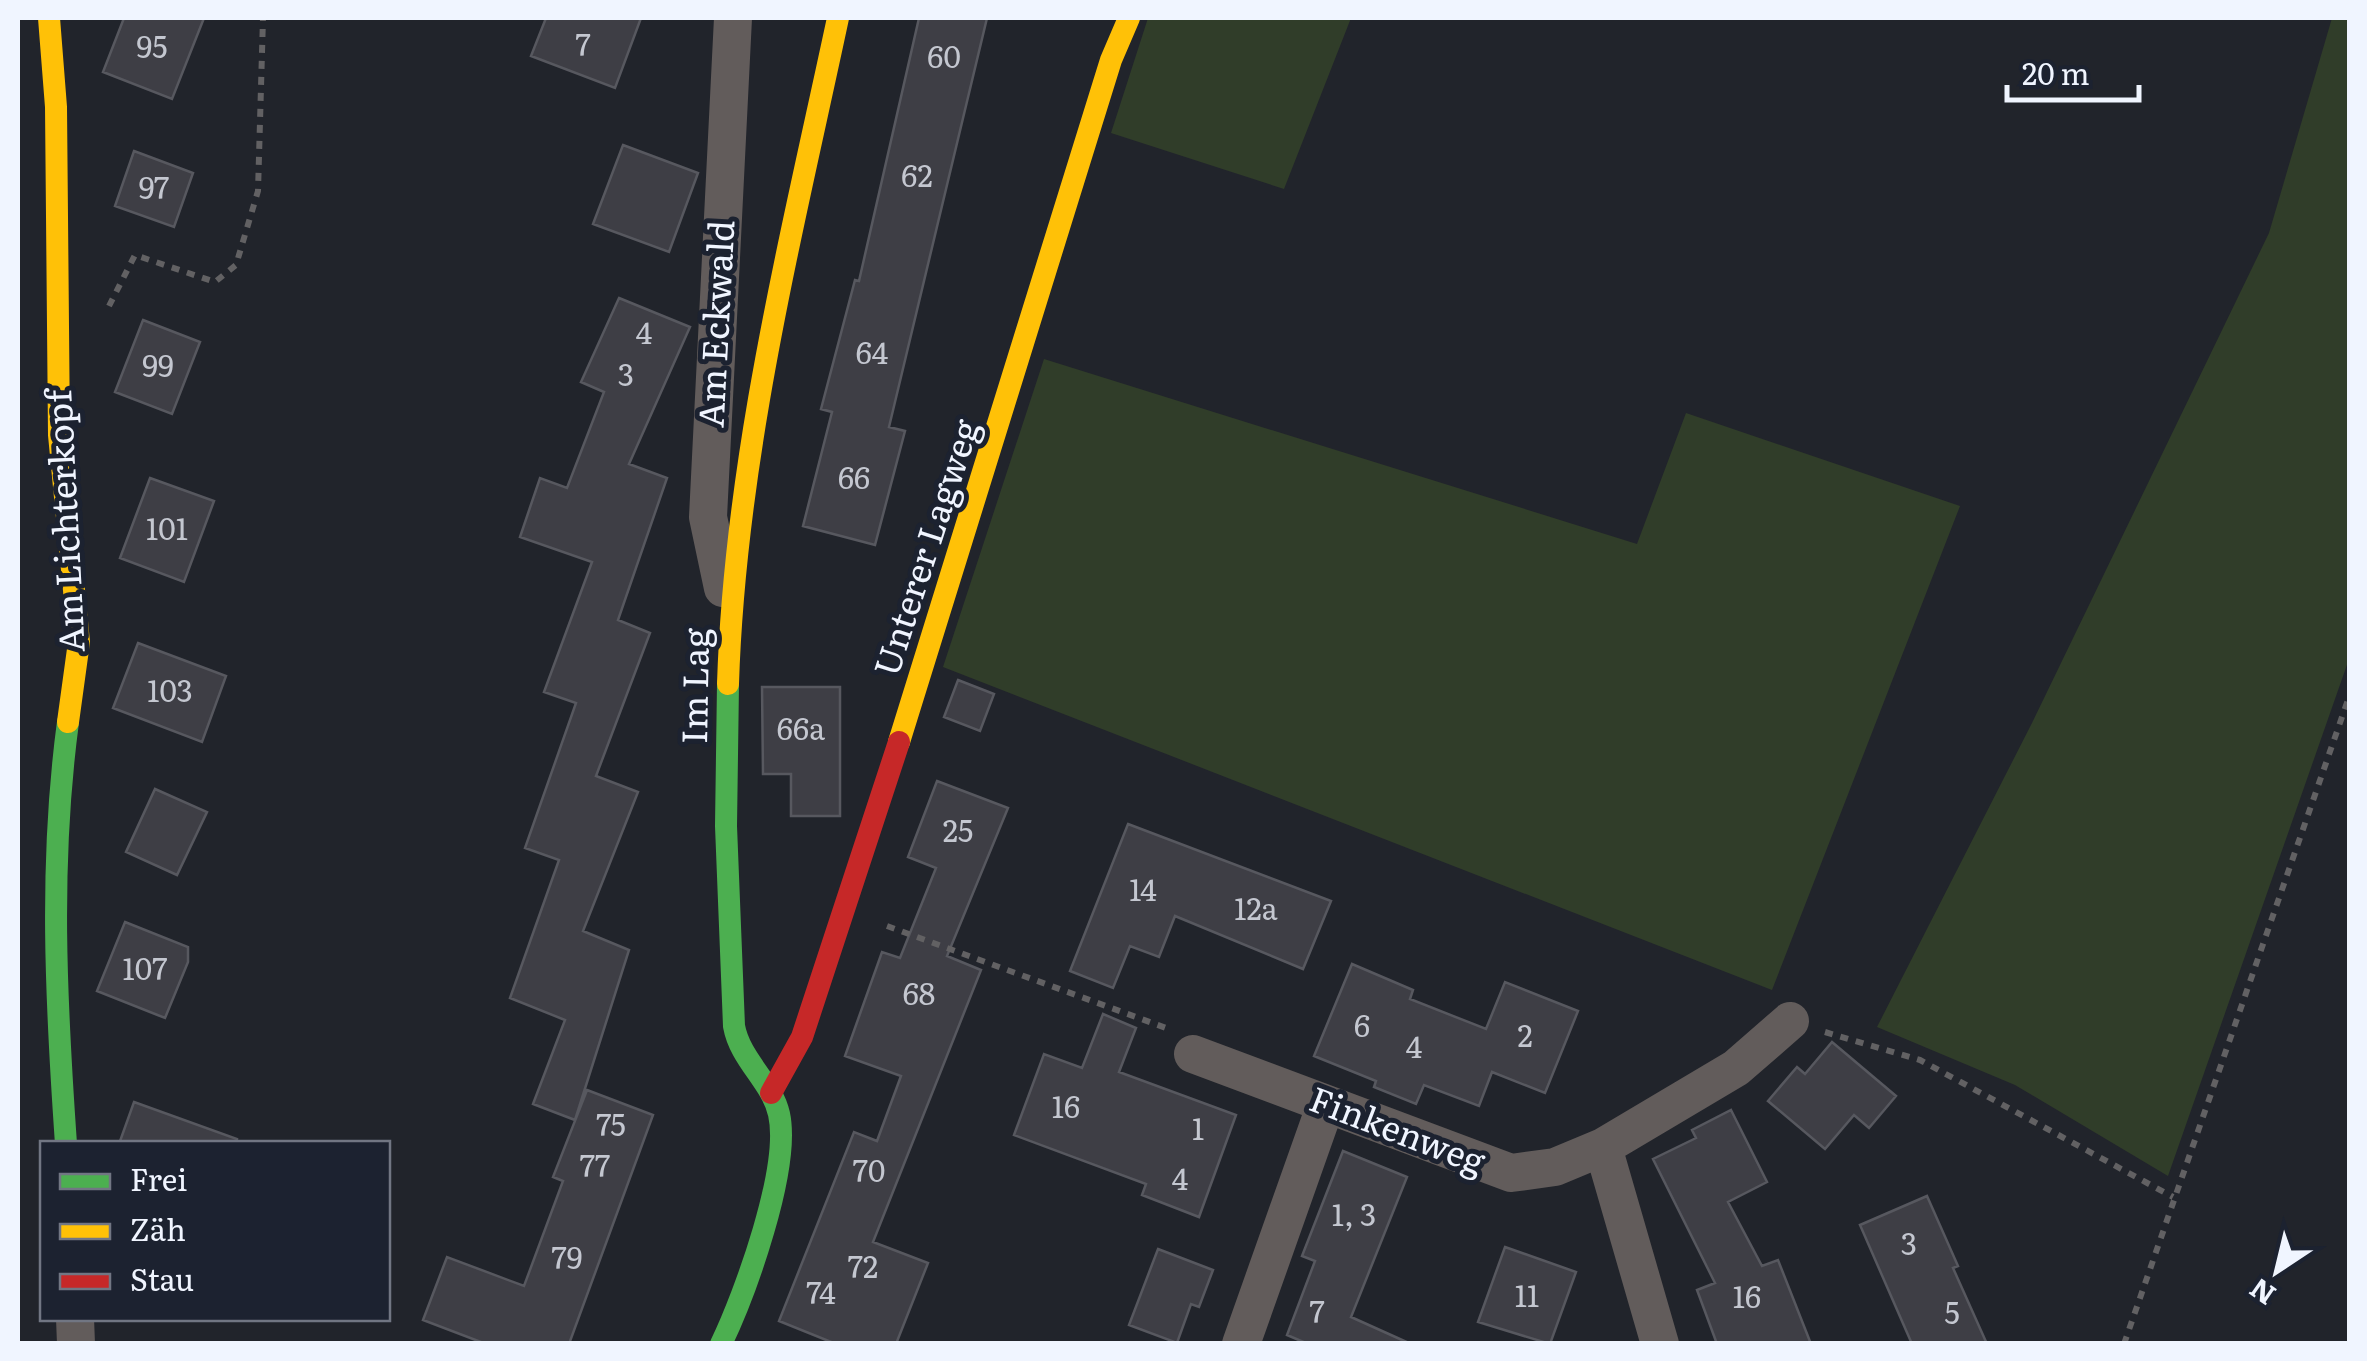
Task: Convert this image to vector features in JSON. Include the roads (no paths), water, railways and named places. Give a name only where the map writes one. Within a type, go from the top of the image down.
[{"type":"street","name":"Am Lichterkopf","points":[[50,18],[56,107],[58,435],[78,642],[60,784],[53,965],[66,1141]]},
{"type":"street","name":"Am Eckwald","points":[[730,628],[708,518],[733,18]]},
{"type":"street","name":"Im Lag","points":[[720,1344],[773,1186],[781,1118],[771,1093],[735,1037],[728,809],[730,628],[753,432],[838,18]]},
{"type":"street","name":"Unterer Lagweg","points":[[771,1093],[802,1037],[948,603],[1032,336],[1111,60],[1128,18]]},
{"type":"street","name":"Finkenweg","points":[[1192,1054],[1511,1174],[1554,1167],[1603,1146],[1736,1068],[1790,1021]]},
{"type":"street","points":[[1241,1344],[1326,1104]]},
{"type":"street","points":[[1603,1146],[1660,1344]]}]
